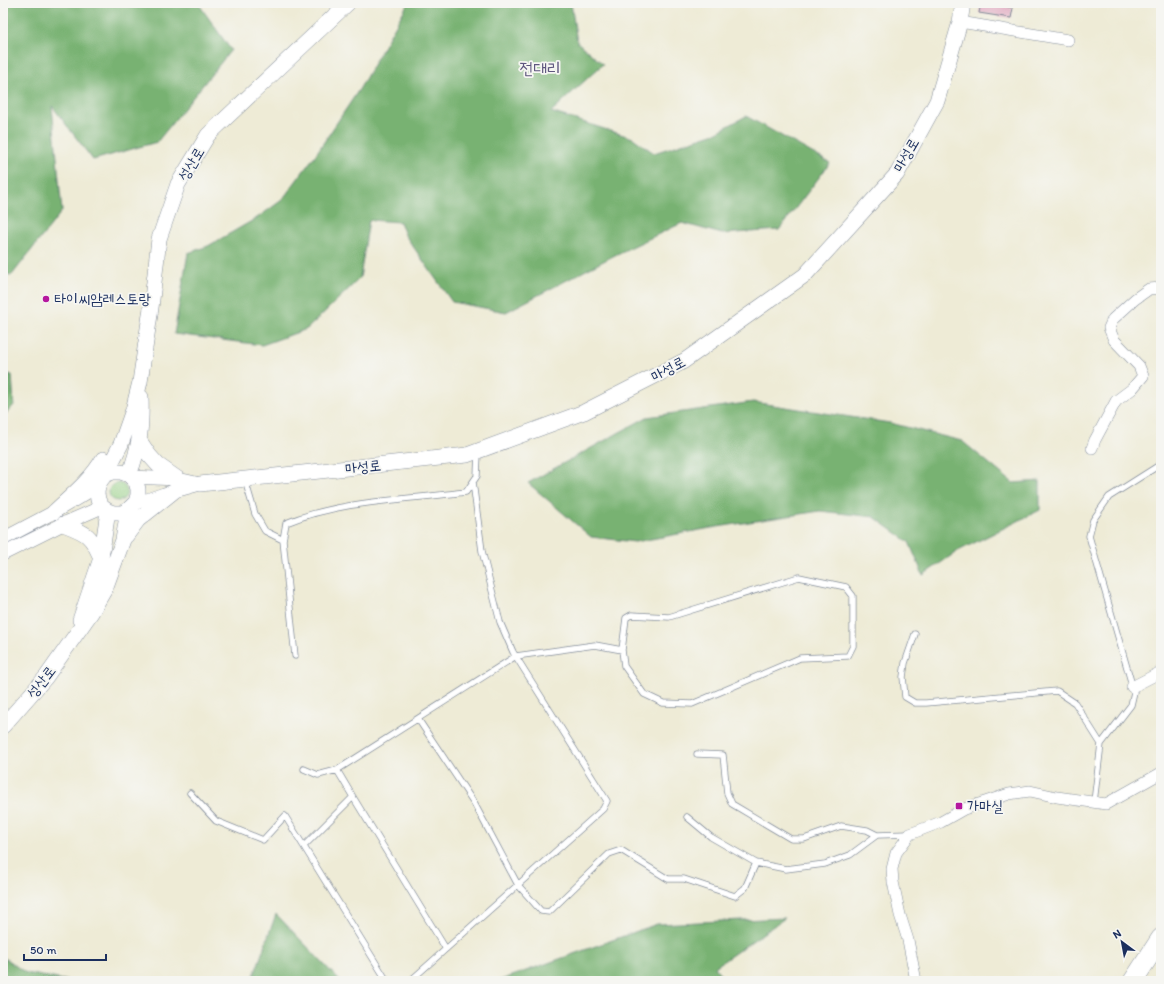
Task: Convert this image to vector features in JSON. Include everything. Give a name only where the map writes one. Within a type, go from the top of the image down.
[{"type":"highway","points":[[1133,981],[1161,938]]},
{"type":"main road","name":"성산로","points":[[140,382],[151,308],[158,239],[178,184],[208,135],[348,3]]},
{"type":"main road","name":"마성로","points":[[200,484],[467,456],[584,412],[684,362],[805,275],[897,174],[937,101],[960,22],[963,3]]},
{"type":"main road","points":[[132,506],[122,513],[114,513],[105,509],[98,500],[97,493],[122,444],[140,382]]},
{"type":"main road","points":[[130,476],[137,456],[142,421],[140,382]]},
{"type":"main road","points":[[101,558],[94,542],[88,536],[58,518],[98,468],[132,410]]},
{"type":"main road","points":[[123,540],[138,520],[175,485],[149,455],[139,440]]},
{"type":"main road","points":[[75,634],[91,614],[105,589],[123,540],[132,506],[138,495],[136,482],[130,476],[121,472],[113,472],[102,481]]},
{"type":"main road","points":[[75,634],[101,558],[105,509]]},
{"type":"main road","name":"성산로","points":[[3,726],[46,677],[75,634]]},
{"type":"street","points":[[960,22],[1068,40]]},
{"type":"street","points":[[1092,448],[1116,401],[1132,389],[1143,376],[1139,366],[1114,340],[1109,328],[1113,319],[1149,289],[1161,288]]},
{"type":"street","points":[[130,476],[175,485],[200,484]]},
{"type":"street","points":[[3,554],[58,518],[102,481]]},
{"type":"street","points":[[132,506],[164,494],[175,485]]},
{"type":"street","points":[[3,539],[58,518],[105,509]]},
{"type":"street","points":[[1132,687],[1161,672]]},
{"type":"street","points":[[916,981],[908,940],[900,915],[893,882],[892,869],[896,852],[910,834],[941,822],[964,809],[1009,794],[1030,791],[1056,797],[1106,804],[1161,773]]},
{"type":"lane","points":[[295,656],[283,540],[286,523],[301,516],[340,507],[466,492],[477,476],[478,452]]},
{"type":"lane","points":[[1094,802],[1101,744],[1131,705],[1134,692],[1089,536],[1093,520],[1109,497],[1161,464]]},
{"type":"lane","points":[[245,480],[255,514],[265,531],[283,540]]},
{"type":"lane","points":[[410,981],[603,810],[607,801],[516,656],[500,622],[482,551],[473,482]]},
{"type":"lane","points":[[798,577],[846,587],[854,596],[853,646],[848,656],[800,658],[692,704],[663,703],[644,694],[624,666],[622,650],[626,618],[631,615],[669,617],[798,577]]},
{"type":"lane","points":[[915,634],[903,677],[905,697],[915,703],[1057,691],[1075,703],[1101,744]]},
{"type":"lane","points":[[304,769],[318,775],[337,770],[516,656],[595,645],[622,650]]},
{"type":"lane","points":[[418,719],[474,803],[518,885],[541,911],[549,912],[609,854],[621,850],[668,879],[684,878],[735,896],[745,888],[756,863]]},
{"type":"lane","points":[[697,754],[723,755],[727,793],[732,804],[791,839],[804,839],[841,826],[867,830],[877,835],[910,834]]},
{"type":"lane","points":[[337,770],[446,949]]},
{"type":"lane","points":[[190,793],[216,821],[263,840],[285,816],[387,981]]},
{"type":"lane","points":[[304,846],[353,797]]},
{"type":"lane","points":[[687,818],[711,837],[756,863],[786,869],[825,864],[850,855],[877,835]]},
{"type":"green space","points":[[3,3],[198,3],[231,50],[157,142],[93,160],[52,106],[62,211],[12,275],[3,274]]},
{"type":"green space","points":[[410,3],[571,3],[577,42],[603,64],[551,112],[633,138],[654,153],[715,133],[746,116],[830,163],[779,230],[722,234],[682,223],[617,254],[506,312],[452,302],[405,235],[400,222],[369,220],[360,278],[307,329],[262,345],[174,334],[188,253],[208,246],[257,218],[282,200],[316,154],[360,88],[407,5]]},
{"type":"green space","points":[[3,372],[12,375],[14,405],[3,417]]},
{"type":"green space","points":[[753,402],[890,423],[962,441],[1013,483],[1040,481],[1040,510],[958,551],[923,575],[909,542],[874,517],[820,511],[711,528],[635,542],[591,537],[528,483],[647,417]]},
{"type":"green space","points":[[118,483],[124,486],[127,492],[124,498],[118,501],[112,498],[109,492],[112,486]]},
{"type":"green space","points":[[276,914],[340,981],[252,981]]},
{"type":"green space","points":[[785,918],[715,967],[725,981],[498,981],[657,924]]},
{"type":"green space","points":[[3,957],[26,973],[69,981],[3,981]]},
{"type":"building","points":[[981,3],[1008,3],[1007,7],[1013,8],[1011,18],[979,13]]},
{"type":"place","name":"타이씨암레스토랑","points":[[46,299]]},
{"type":"place","name":"가마실","points":[[959,806]]},
{"type":"district","name":"전대리","points":[[540,68]]}]
